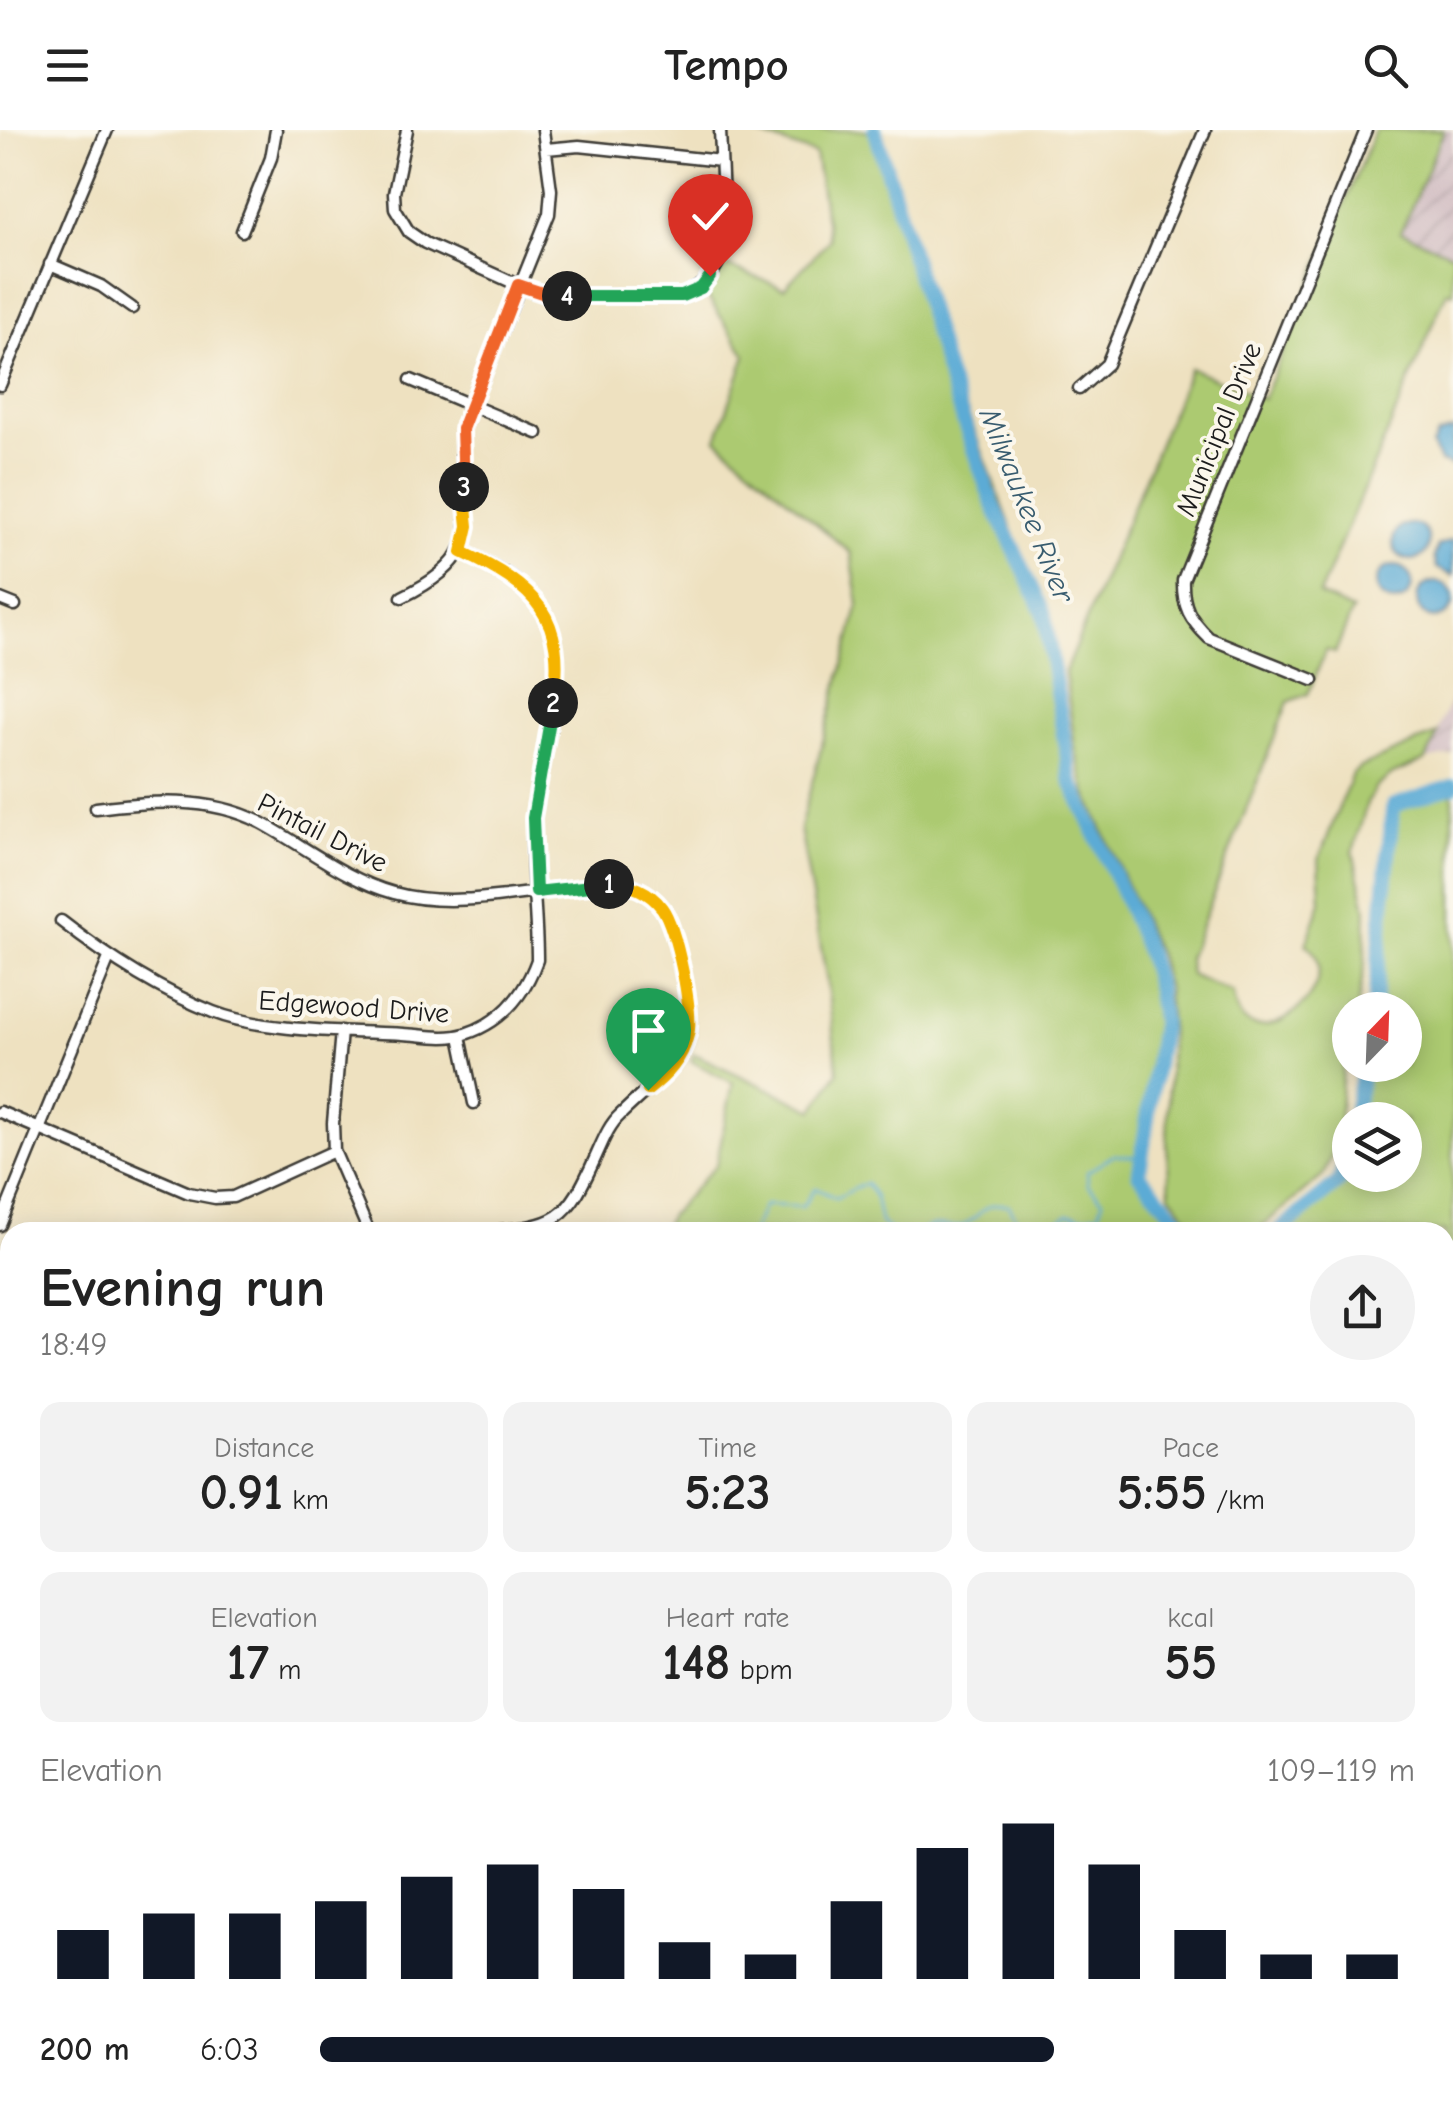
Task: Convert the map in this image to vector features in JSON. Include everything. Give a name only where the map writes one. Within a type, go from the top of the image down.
[{"type":"street","points":[[0,385],[107,130]]},
{"type":"street","points":[[242,230],[271,158],[276,130]]},
{"type":"street","points":[[408,130],[394,193],[401,223],[425,243],[551,296],[682,296],[701,288],[720,264],[725,246],[720,130]]},
{"type":"street","points":[[402,597],[446,572],[462,552],[468,526],[460,448],[469,404],[549,214],[551,190],[543,130]]},
{"type":"street","points":[[1079,389],[1107,364],[1205,130]]},
{"type":"street","name":"Municipal Drive","points":[[1314,680],[1209,638],[1196,626],[1186,608],[1182,580],[1366,130]]},
{"type":"street","points":[[546,148],[579,146],[721,161]]},
{"type":"street","points":[[50,264],[101,286],[132,308]]},
{"type":"street","points":[[411,380],[538,433]]},
{"type":"street","name":"Edgewood Drive","points":[[61,921],[108,958],[212,1012],[244,1021],[341,1031],[460,1036],[509,1010],[529,982],[537,960],[533,818],[557,684],[557,644],[539,603],[517,582],[462,552]]},
{"type":"street","points":[[0,598],[15,604]]},
{"type":"street","name":"Pintail Drive","points":[[96,808],[150,801],[200,803],[255,820],[341,872],[394,893],[465,898],[620,882],[648,893],[665,912],[690,1000],[690,1030],[682,1053],[666,1075],[616,1118],[570,1208],[552,1222]]},
{"type":"street","points":[[1,1222],[108,958]]},
{"type":"street","points":[[341,1031],[334,1151],[365,1222]]},
{"type":"street","points":[[460,1036],[474,1102]]},
{"type":"street","points":[[0,1112],[188,1193],[215,1198],[246,1192],[334,1151]]},
{"type":"shaded area","points":[[1444,130],[1453,130],[1453,254],[1401,232]]},
{"type":"shaded area","points":[[1453,694],[1453,755],[1426,760]]},
{"type":"green space","points":[[745,130],[876,130],[924,299],[1044,613],[1071,781],[1125,899],[1157,987],[1162,1022],[1139,1174],[1186,1222],[666,1222],[716,1165],[733,1083],[691,1061],[694,1054],[814,1110],[838,1072],[800,828],[859,605],[851,553],[717,439],[746,355],[701,287],[719,263],[784,288],[829,240],[815,154]]},
{"type":"green space","points":[[1375,130],[1444,130],[1401,232],[1453,254],[1453,293],[1447,291],[1319,595],[1353,610],[1335,653],[1326,650],[1308,694],[1288,702],[1188,959],[1190,975],[1233,993],[1240,1015],[1254,1025],[1272,1024],[1291,1015],[1307,1000],[1317,981],[1318,962],[1306,944],[1321,902],[1319,859],[1352,774],[1438,733],[1426,760],[1393,774],[1376,787],[1367,803],[1353,852],[1366,908],[1360,992],[1332,992],[1332,1082],[1342,1082],[1341,1102],[1332,1102],[1332,1154],[1323,1176],[1267,1222],[1194,1222],[1170,1194],[1167,989],[1158,955],[1086,792],[1075,748],[1065,672],[1190,368],[1263,399]]},
{"type":"green space","points":[[1453,786],[1453,1222],[1290,1222],[1332,1188],[1332,1192],[1422,1192],[1422,1102],[1357,1102],[1361,1082],[1422,1082],[1422,992],[1376,992],[1393,806]]},
{"type":"water","points":[[1453,430],[1451,466],[1440,462],[1432,446],[1437,435]]},
{"type":"water","points":[[1411,524],[1424,529],[1429,542],[1424,555],[1411,560],[1398,555],[1393,542],[1398,529]]},
{"type":"water","points":[[1453,540],[1453,576],[1437,568],[1434,557],[1438,546]]},
{"type":"water","points":[[1394,566],[1407,571],[1412,584],[1407,597],[1394,602],[1381,597],[1376,584],[1381,571]]},
{"type":"water","points":[[1435,582],[1448,587],[1453,600],[1448,613],[1435,618],[1422,613],[1417,600],[1422,587]]},
{"type":"waterway","name":"Milwaukee River","points":[[875,130],[947,374],[992,502],[1044,613],[1071,781],[1125,899],[1157,987],[1162,1022],[1139,1174],[1180,1222]]},
{"type":"waterway","name":"Milwaukee River","points":[[1376,992],[1393,806],[1453,786]]},
{"type":"waterway","name":"Milwaukee River","points":[[1357,1102],[1361,1082]]},
{"type":"waterway","points":[[1057,1222],[1068,1214],[1082,1217],[1099,1213],[1103,1200],[1088,1185],[1087,1172],[1114,1155],[1142,1157]]},
{"type":"waterway","points":[[756,1222],[764,1205],[802,1207],[815,1188],[836,1198],[866,1183],[875,1197],[880,1222]]},
{"type":"waterway","name":"Milwaukee River","points":[[1290,1222],[1332,1188]]},
{"type":"waterway","points":[[969,1222],[994,1205],[1009,1205],[1019,1222]]},
{"type":"route","points":[[648,1090],[666,1075],[682,1053],[690,1030],[690,1000],[665,912],[648,893],[620,882],[536,892],[533,818],[557,684],[557,644],[539,603],[498,569],[462,552],[468,526],[460,448],[469,404],[518,285],[551,296],[682,296],[701,288],[710,276]]}]
